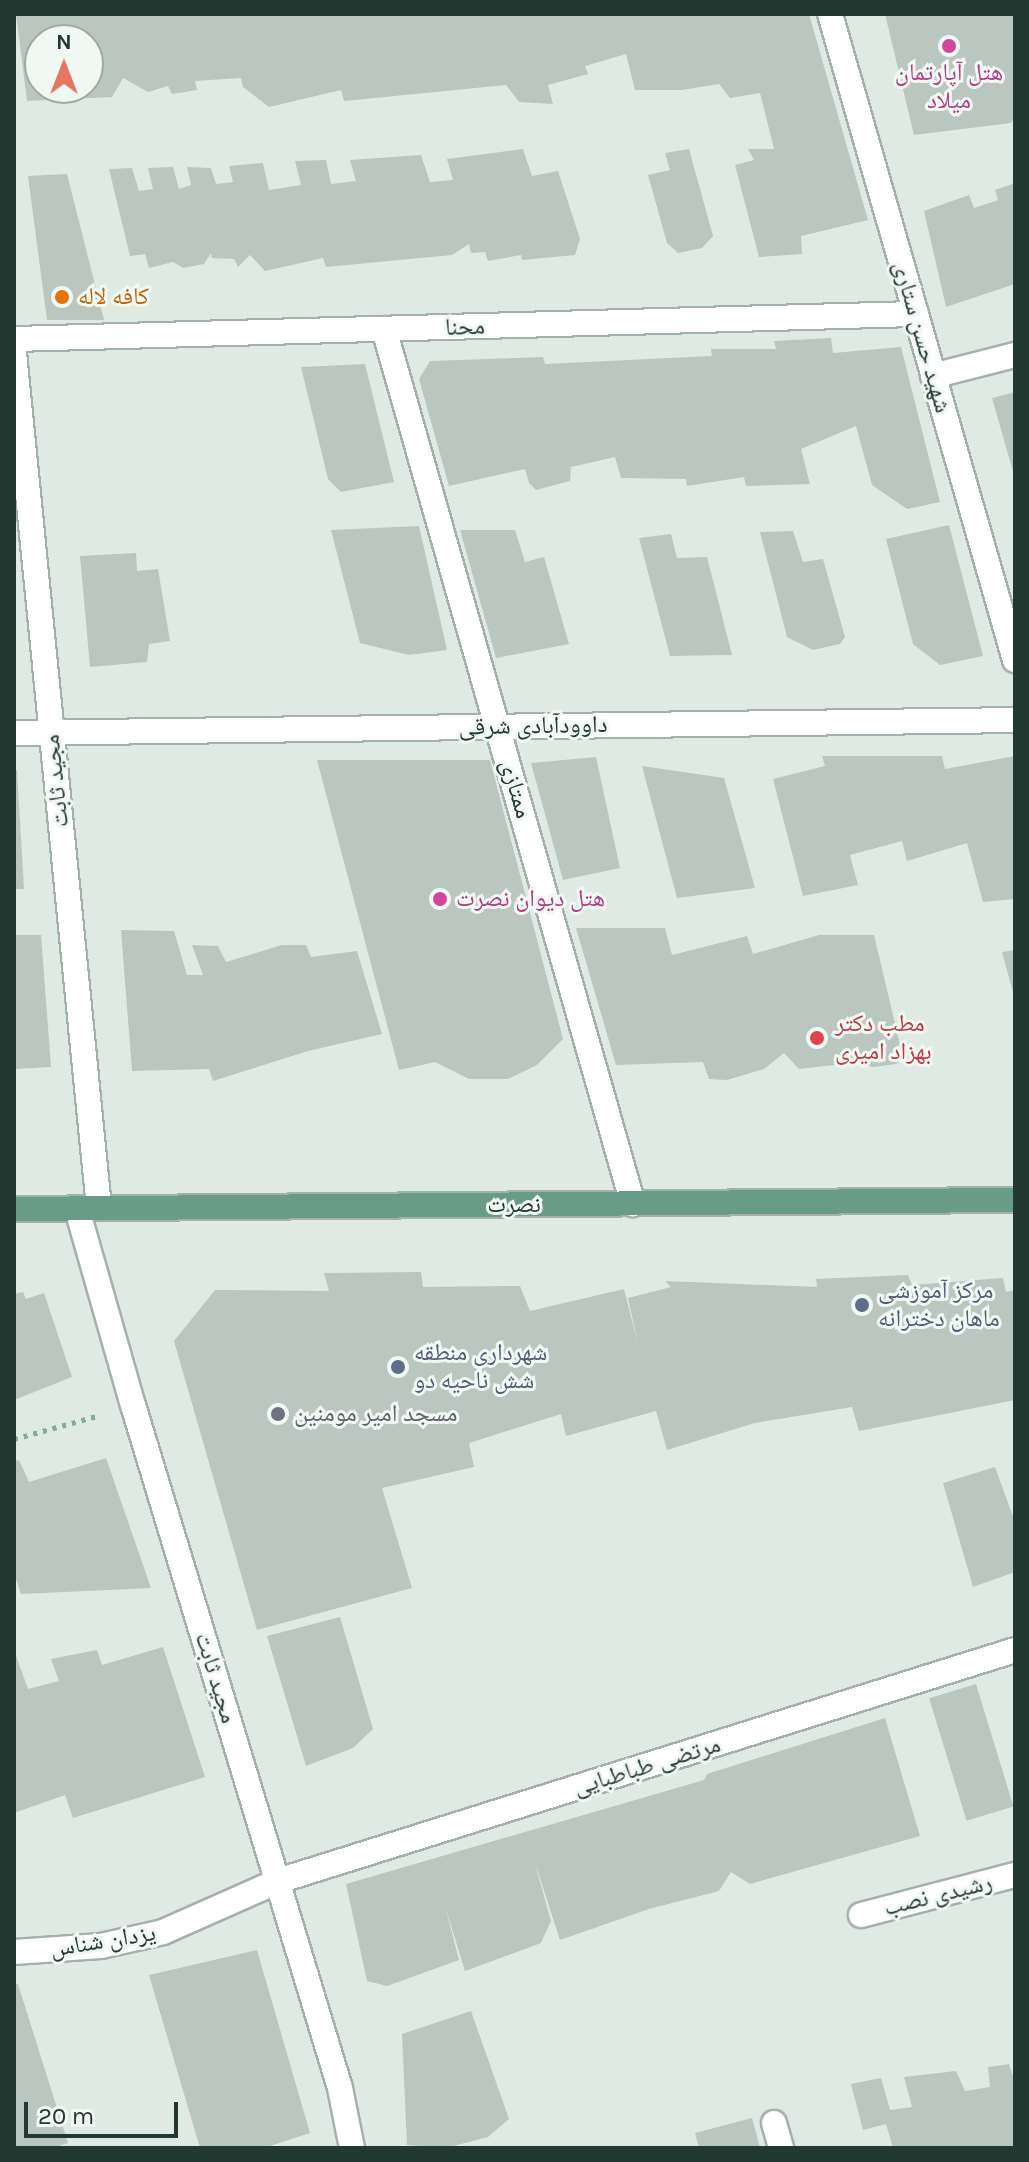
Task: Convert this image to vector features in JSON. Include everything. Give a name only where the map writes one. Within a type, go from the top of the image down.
[{"type":"main road","name":"نصرت","points":[[14,1209],[1015,1200]]},
{"type":"street","name":"شهید حسن ستاری","points":[[830,14],[1015,660]]},
{"type":"street","name":"محنا","points":[[14,339],[916,314]]},
{"type":"street","name":"ممتازی","points":[[384,329],[633,1204]]},
{"type":"street","name":"مجید ثابت","points":[[14,353],[52,733],[88,1208],[133,1405],[340,2088],[352,2148]]},
{"type":"street","points":[[933,376],[1015,355]]},
{"type":"street","name":"داوودآبادی شرقی","points":[[14,733],[1015,720]]},
{"type":"street","name":"مرتضی طباطبایی","points":[[278,1881],[1015,1650]]},
{"type":"street","name":"رشیدی نصب","points":[[861,1915],[1015,1875]]},
{"type":"street","name":"یزدان شناس","points":[[14,1952],[101,1946],[140,1939],[195,1920],[278,1881]]},
{"type":"street","points":[[774,2123],[781,2148]]},
{"type":"path","points":[[14,1439],[133,1405]]},
{"type":"building","points":[[16,14],[809,14],[868,220],[801,236],[802,254],[759,257],[735,165],[754,160],[748,149],[774,149],[760,93],[730,98],[719,84],[682,90],[635,90],[626,54],[585,66],[588,74],[548,85],[553,104],[519,102],[506,85],[344,101],[341,90],[269,107],[243,87],[241,78],[195,81],[197,90],[172,94],[168,86],[148,92],[123,78],[112,97],[104,97],[104,24],[24,24],[24,77]]},
{"type":"building","name":"هتل آپارتمان میلاد","points":[[885,14],[1015,14],[1015,115],[1011,123],[914,135]]},
{"type":"building","points":[[523,149],[532,176],[558,171],[580,239],[575,255],[522,260],[521,255],[488,261],[485,252],[471,253],[469,244],[452,255],[326,267],[323,258],[265,271],[250,255],[238,267],[234,259],[212,258],[211,253],[204,264],[183,268],[173,262],[149,268],[145,254],[130,256],[109,169],[132,168],[139,191],[153,189],[148,168],[173,167],[179,189],[191,185],[187,167],[211,168],[216,184],[233,182],[229,166],[263,163],[269,190],[301,185],[295,161],[326,160],[331,184],[356,181],[350,160],[421,155],[430,182],[453,180],[447,159]]},
{"type":"building","points":[[689,149],[713,236],[702,248],[678,253],[667,243],[648,175],[670,170],[665,153]]},
{"type":"building","points":[[67,174],[104,320],[47,320],[28,176]]},
{"type":"building","points":[[1015,183],[1015,284],[946,307],[924,211],[969,195],[974,208],[998,200],[995,190]]},
{"type":"building","points":[[831,338],[833,353],[901,347],[940,502],[907,509],[872,485],[856,426],[801,449],[810,484],[746,486],[744,477],[687,486],[686,479],[621,478],[615,457],[571,467],[570,481],[536,490],[529,483],[525,469],[449,486],[419,379],[430,361],[543,357],[545,364],[712,356],[711,349],[776,349],[774,341]]},
{"type":"building","points":[[365,364],[394,482],[341,492],[328,479],[301,367]]},
{"type":"building","points":[[1015,392],[1015,475],[1014,475],[992,398]]},
{"type":"building","points":[[949,525],[983,656],[940,665],[913,644],[886,539]]},
{"type":"building","points":[[419,526],[447,650],[409,655],[360,643],[331,530]]},
{"type":"building","points":[[460,530],[515,530],[525,562],[544,557],[569,644],[496,658]]},
{"type":"building","points":[[793,531],[803,562],[823,559],[845,637],[840,644],[813,650],[787,637],[760,532]]},
{"type":"building","points":[[671,534],[677,558],[707,557],[732,655],[670,656],[639,538]]},
{"type":"building","points":[[136,553],[137,571],[158,569],[170,641],[149,644],[147,662],[90,667],[80,556]]},
{"type":"building","points":[[822,756],[942,756],[945,769],[1015,756],[1015,899],[983,902],[967,843],[907,861],[902,841],[850,855],[858,885],[803,896],[773,779],[825,766]]},
{"type":"building","points":[[596,757],[620,868],[563,880],[531,763]]},
{"type":"building","name":"هتل دیوان نصرت","points":[[317,760],[490,760],[563,1039],[537,1065],[508,1079],[469,1079],[435,1062],[399,1070]]},
{"type":"building","points":[[642,766],[724,778],[755,888],[677,898]]},
{"type":"building","points":[[14,770],[17,770],[24,889],[14,889]]},
{"type":"building","points":[[576,928],[665,928],[672,955],[747,936],[753,954],[819,935],[874,935],[903,1057],[896,1064],[874,1067],[852,1063],[799,1069],[784,1053],[764,1069],[727,1080],[709,1079],[703,1062],[616,1065]]},
{"type":"building","points":[[121,930],[174,931],[187,975],[203,975],[192,945],[218,946],[226,962],[282,945],[306,945],[311,957],[357,951],[382,1034],[308,1051],[213,1081],[209,1069],[132,1071]]},
{"type":"building","points":[[14,935],[41,935],[51,1067],[14,1069]]},
{"type":"building","points":[[1015,950],[1015,996],[1014,996],[1002,952]]},
{"type":"building","points":[[421,1272],[423,1287],[520,1286],[530,1311],[624,1289],[638,1344],[628,1298],[671,1287],[665,1281],[817,1287],[816,1279],[908,1275],[912,1285],[1003,1278],[1006,1292],[1015,1290],[1015,1400],[859,1431],[852,1407],[755,1423],[667,1450],[656,1411],[566,1436],[561,1414],[469,1443],[474,1467],[382,1488],[412,1588],[257,1630],[174,1341],[215,1290],[329,1291],[324,1273]]},
{"type":"building","points":[[23,1292],[26,1299],[44,1293],[72,1377],[14,1400],[14,1294]]},
{"type":"building","points":[[106,1458],[151,1588],[21,1594],[14,1573],[14,1461],[19,1460],[29,1482]]},
{"type":"building","points":[[995,1467],[1015,1522],[1015,1572],[973,1587],[943,1483]]},
{"type":"building","points":[[340,1617],[373,1729],[353,1748],[306,1766],[267,1636]]},
{"type":"building","points":[[163,1647],[205,1777],[73,1818],[65,1795],[14,1813],[14,1650],[28,1689],[59,1681],[51,1659],[97,1650],[102,1665]]},
{"type":"building","points":[[976,1684],[1013,1806],[967,1821],[929,1698]]},
{"type":"building","points":[[885,1718],[920,1836],[750,1884],[731,1872],[719,1891],[649,1909],[560,1940],[534,1860],[551,1921],[541,1943],[465,1971],[445,1906],[459,1960],[387,1986],[367,1981],[346,1884],[704,1780],[707,1774]]},
{"type":"building","points":[[257,1950],[310,2133],[264,2148],[200,2148],[149,1975]]},
{"type":"building","points":[[14,1984],[18,1984],[68,2143],[52,2148],[14,2148]]},
{"type":"building","points":[[471,2011],[509,2119],[488,2137],[446,2148],[407,2145],[402,2034]]},
{"type":"building","points":[[1009,2064],[1015,2082],[1015,2148],[893,2148],[886,2124],[863,2130],[851,2084],[881,2078],[890,2110],[912,2107],[904,2077],[956,2071],[965,2091],[990,2087],[988,2067]]},
{"type":"building","points":[[752,2118],[760,2148],[699,2148],[695,2133]]},
{"type":"place","name":"هتل آپارتمان میلاد","points":[[949,46]]},
{"type":"place","name":"کافه لاله","points":[[62,297]]},
{"type":"place","name":"هتل دیوان نصرت","points":[[440,899]]},
{"type":"place","name":"مطب دکتر بهزاد امیری","points":[[817,1038]]},
{"type":"place","name":"مرکز آموزشی ماهان دخترانه","points":[[862,1305]]},
{"type":"place","name":"شهرداری منطقه شش ناحیه دو","points":[[398,1367]]},
{"type":"place","name":"مسجد امیر مومنین","points":[[278,1414]]}]
